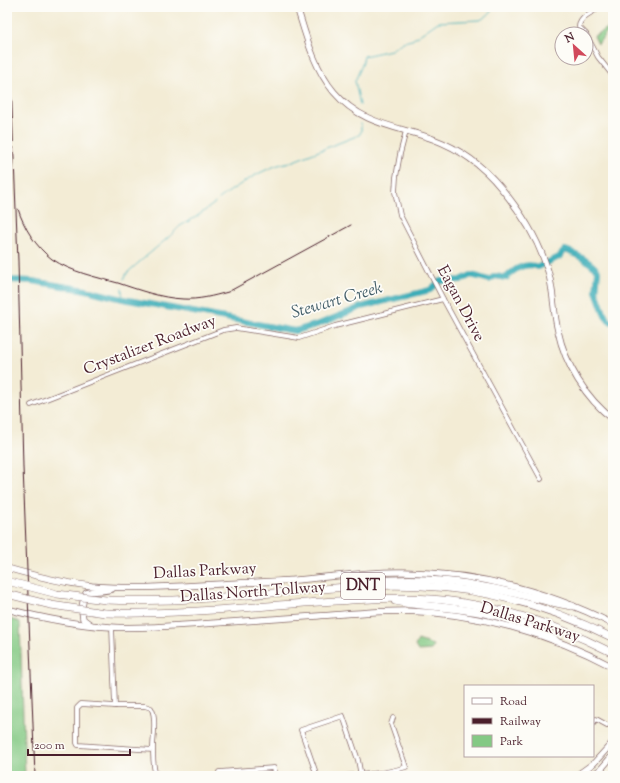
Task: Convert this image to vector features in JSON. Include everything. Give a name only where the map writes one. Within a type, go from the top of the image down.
[{"type":"highway","name":"Dallas North Tollway","points":[[7,581],[58,594],[106,600],[155,601],[351,587],[391,585],[422,586],[472,591],[546,609],[591,627],[613,638]]},
{"type":"highway","points":[[351,587],[373,581],[445,581],[479,586],[572,606]]},
{"type":"highway","name":"Dallas North Tollway","points":[[7,594],[51,606],[105,613],[154,614],[384,598],[406,598],[457,602],[506,611],[554,626],[577,635],[613,653]]},
{"type":"highway","points":[[384,598],[405,603],[485,613],[515,621],[541,631],[556,640]]},
{"type":"main road","points":[[297,7],[312,52],[334,92],[355,110],[380,124],[425,136],[446,144],[486,171],[510,199],[541,251],[552,288],[558,331],[562,346],[582,385],[591,397],[613,419]]},
{"type":"main road","name":"Dallas Parkway","points":[[7,568],[54,580],[91,586],[118,588],[148,588],[297,580],[362,573],[419,572],[466,577],[507,584],[550,597],[613,624]]},
{"type":"main road","points":[[93,626],[83,619],[83,600],[86,593],[90,591],[104,592],[118,588]]},
{"type":"main road","name":"Dallas Parkway","points":[[7,609],[47,619],[93,626],[112,627],[168,626],[356,613],[406,612],[437,614],[505,625],[556,640],[613,667]]},
{"type":"main road","points":[[595,658],[604,658],[613,663]]},
{"type":"main road","points":[[576,776],[594,763],[612,746]]},
{"type":"main road","points":[[591,776],[601,769],[613,755]]},
{"type":"street","points":[[579,26],[584,17],[593,9],[602,7]]},
{"type":"street","points":[[594,49],[613,76]]},
{"type":"street","name":"Eagan Drive","points":[[406,131],[397,170],[395,192],[398,210],[443,299],[541,479]]},
{"type":"street","name":"Crystalizer Roadway","points":[[31,405],[223,330],[236,328],[299,338],[335,326],[443,299]]},
{"type":"street","points":[[112,627],[115,706]]},
{"type":"street","points":[[153,750],[78,745],[78,706],[81,704],[145,706],[151,708],[154,714],[153,750],[156,776]]},
{"type":"street","points":[[317,776],[301,730],[343,716],[358,760],[361,776]]},
{"type":"street","points":[[340,776],[361,776],[392,772],[406,767],[391,724],[393,718]]},
{"type":"street","points":[[594,722],[596,719],[607,725]]},
{"type":"street","points":[[219,774],[274,768],[276,776]]},
{"type":"green space","points":[[613,25],[613,29],[606,33],[598,44],[594,36]]},
{"type":"green space","points":[[7,618],[20,622],[25,776],[7,776]]},
{"type":"green space","points":[[418,640],[433,645],[433,648],[431,650],[418,651],[415,646]]},
{"type":"waterway","points":[[360,105],[355,81],[364,56],[391,50],[403,42],[412,40],[438,22],[480,20],[488,15],[493,7]]},
{"type":"waterway","points":[[219,199],[263,171],[291,162],[359,135],[361,132],[361,124]]},
{"type":"waterway","points":[[124,279],[127,273],[180,226],[196,217],[215,203]]},
{"type":"waterway","name":"Stewart Creek","points":[[7,280],[32,281],[86,290],[123,299],[295,331],[319,324],[361,307],[430,290],[440,281],[461,280],[471,275],[489,280],[495,276],[506,278],[520,267],[529,265],[538,267],[559,257],[565,250],[584,259],[598,271],[596,291],[605,316],[609,321],[613,322]]},
{"type":"waterway","points":[[122,289],[123,299]]},
{"type":"railway","points":[[8,7],[35,776]]},
{"type":"railway","points":[[18,209],[27,230],[36,243],[46,254],[59,264],[84,274],[150,293],[183,299],[200,298],[228,292],[351,225]]}]
